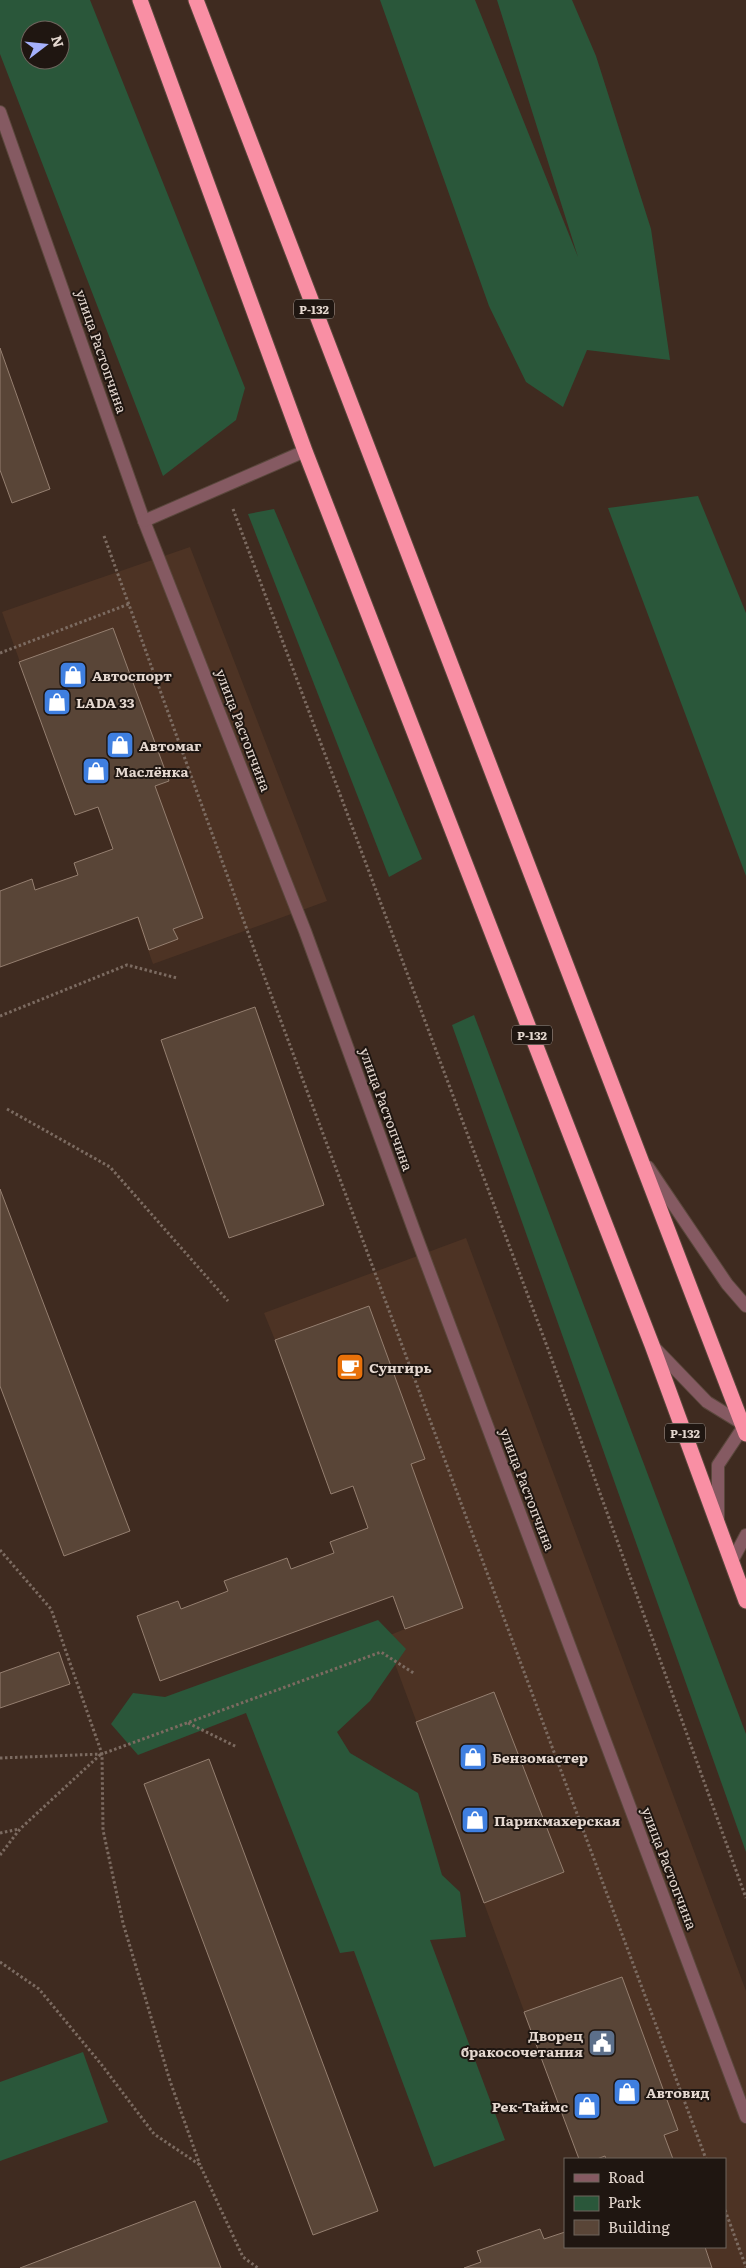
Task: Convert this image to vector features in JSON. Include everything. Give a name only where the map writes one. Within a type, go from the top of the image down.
[{"type":"highway","name":"Р-132","points":[[140,0],[305,451],[652,1345],[718,1520],[746,1601]]},
{"type":"highway","name":"Р-132","points":[[196,0],[745,1428]]},
{"type":"street","name":"улица Растопчина","points":[[0,112],[144,521],[305,931],[418,1242],[746,2116]]},
{"type":"street","points":[[144,521],[305,451]]},
{"type":"street","points":[[637,1151],[727,1284],[746,1306]]},
{"type":"street","points":[[652,1345],[707,1402],[745,1428],[718,1465],[718,1520]]},
{"type":"street","points":[[732,1561],[746,1535]]},
{"type":"path","points":[[224,485],[544,1340],[746,1898]]},
{"type":"path","points":[[104,536],[268,986],[706,2158]]},
{"type":"path","points":[[0,652],[129,604]]},
{"type":"path","points":[[0,1016],[127,965],[177,978]]},
{"type":"path","points":[[7,1109],[110,1167],[228,1301]]},
{"type":"path","points":[[0,1550],[51,1609],[102,1754],[103,1830],[123,1922],[170,2081],[200,2165],[243,2257],[258,2268]]},
{"type":"path","points":[[0,1758],[102,1754],[381,1652],[415,1674]]},
{"type":"path","points":[[188,1723],[237,1747]]},
{"type":"path","points":[[0,1855],[20,1829],[102,1754]]},
{"type":"path","points":[[0,1833],[20,1829]]},
{"type":"path","points":[[0,1962],[40,1989],[101,2064],[154,2134],[200,2165]]},
{"type":"path","points":[[726,2213],[746,2267]]},
{"type":"shaded area","points":[[190,547],[327,901],[153,964],[98,807],[75,815],[2,612]]},
{"type":"shaded area","points":[[466,1238],[746,1991],[746,2268],[647,2268],[639,2248],[726,2248],[726,2158],[606,2158],[605,2156],[600,2158],[579,2158],[385,1637],[405,1629],[353,1486],[275,1340],[264,1313]]},
{"type":"green space","points":[[0,0],[90,0],[245,388],[236,420],[163,476],[0,54]]},
{"type":"green space","points":[[380,0],[475,0],[578,257],[497,0],[572,0],[596,56],[651,229],[670,360],[587,350],[563,407],[526,382],[489,306]]},
{"type":"green space","points":[[698,496],[746,613],[746,876],[608,508]]},
{"type":"green space","points":[[274,509],[422,859],[389,877],[248,514]]},
{"type":"green space","points":[[474,1015],[746,1734],[746,1852],[452,1025]]},
{"type":"green space","points":[[378,1620],[406,1649],[370,1701],[337,1732],[350,1753],[418,1793],[442,1875],[460,1892],[466,1937],[430,1940],[505,2140],[434,2167],[354,1951],[340,1953],[246,1713],[138,1755],[111,1724],[133,1693],[165,1697]]},
{"type":"green space","points":[[83,2052],[108,2122],[0,2161],[0,2082]]},
{"type":"building","points":[[0,348],[50,489],[12,503],[0,470]]},
{"type":"building","points":[[113,628],[169,781],[155,786],[203,918],[173,929],[178,939],[149,950],[138,917],[0,967],[0,891],[32,879],[35,890],[78,875],[74,863],[113,849],[98,807],[75,815],[19,662]]},
{"type":"building","points":[[255,1007],[324,1205],[229,1238],[161,1040]]},
{"type":"building","points":[[0,1189],[130,1531],[64,1556],[0,1386]]},
{"type":"building","points":[[369,1306],[425,1459],[411,1464],[463,1608],[405,1629],[393,1596],[160,1681],[137,1616],[178,1601],[181,1609],[228,1591],[224,1581],[287,1558],[291,1569],[334,1553],[330,1542],[368,1528],[353,1486],[331,1494],[275,1340]]},
{"type":"building","points":[[59,1652],[70,1684],[0,1708],[0,1673]]},
{"type":"building","points":[[494,1692],[564,1872],[484,1903],[416,1722]]},
{"type":"building","points":[[209,1759],[378,2211],[313,2235],[144,1784]]},
{"type":"building","points":[[622,1977],[678,2130],[664,2135],[673,2158],[606,2158],[605,2156],[600,2158],[579,2158],[524,2012]]},
{"type":"building","points":[[195,2201],[221,2268],[20,2268]]},
{"type":"building","points":[[540,2229],[544,2239],[564,2232],[564,2248],[705,2248],[712,2268],[464,2268],[481,2262],[477,2251]]},
{"type":"place","name":"Автоспорт","points":[[73,675]]},
{"type":"place","name":"LADA 33","points":[[57,702]]},
{"type":"place","name":"Автомаг","points":[[120,745]]},
{"type":"place","name":"Маслёнка","points":[[96,771]]},
{"type":"place","name":"Сунгирь","points":[[350,1367]]},
{"type":"place","name":"Бензомастер","points":[[473,1757]]},
{"type":"place","name":"Парикмахерская","points":[[475,1820]]},
{"type":"place","name":"Дворец бракосочетания","points":[[602,2043]]},
{"type":"place","name":"Автовид","points":[[627,2092]]},
{"type":"place","name":"Рек-Таймс","points":[[587,2106]]}]
